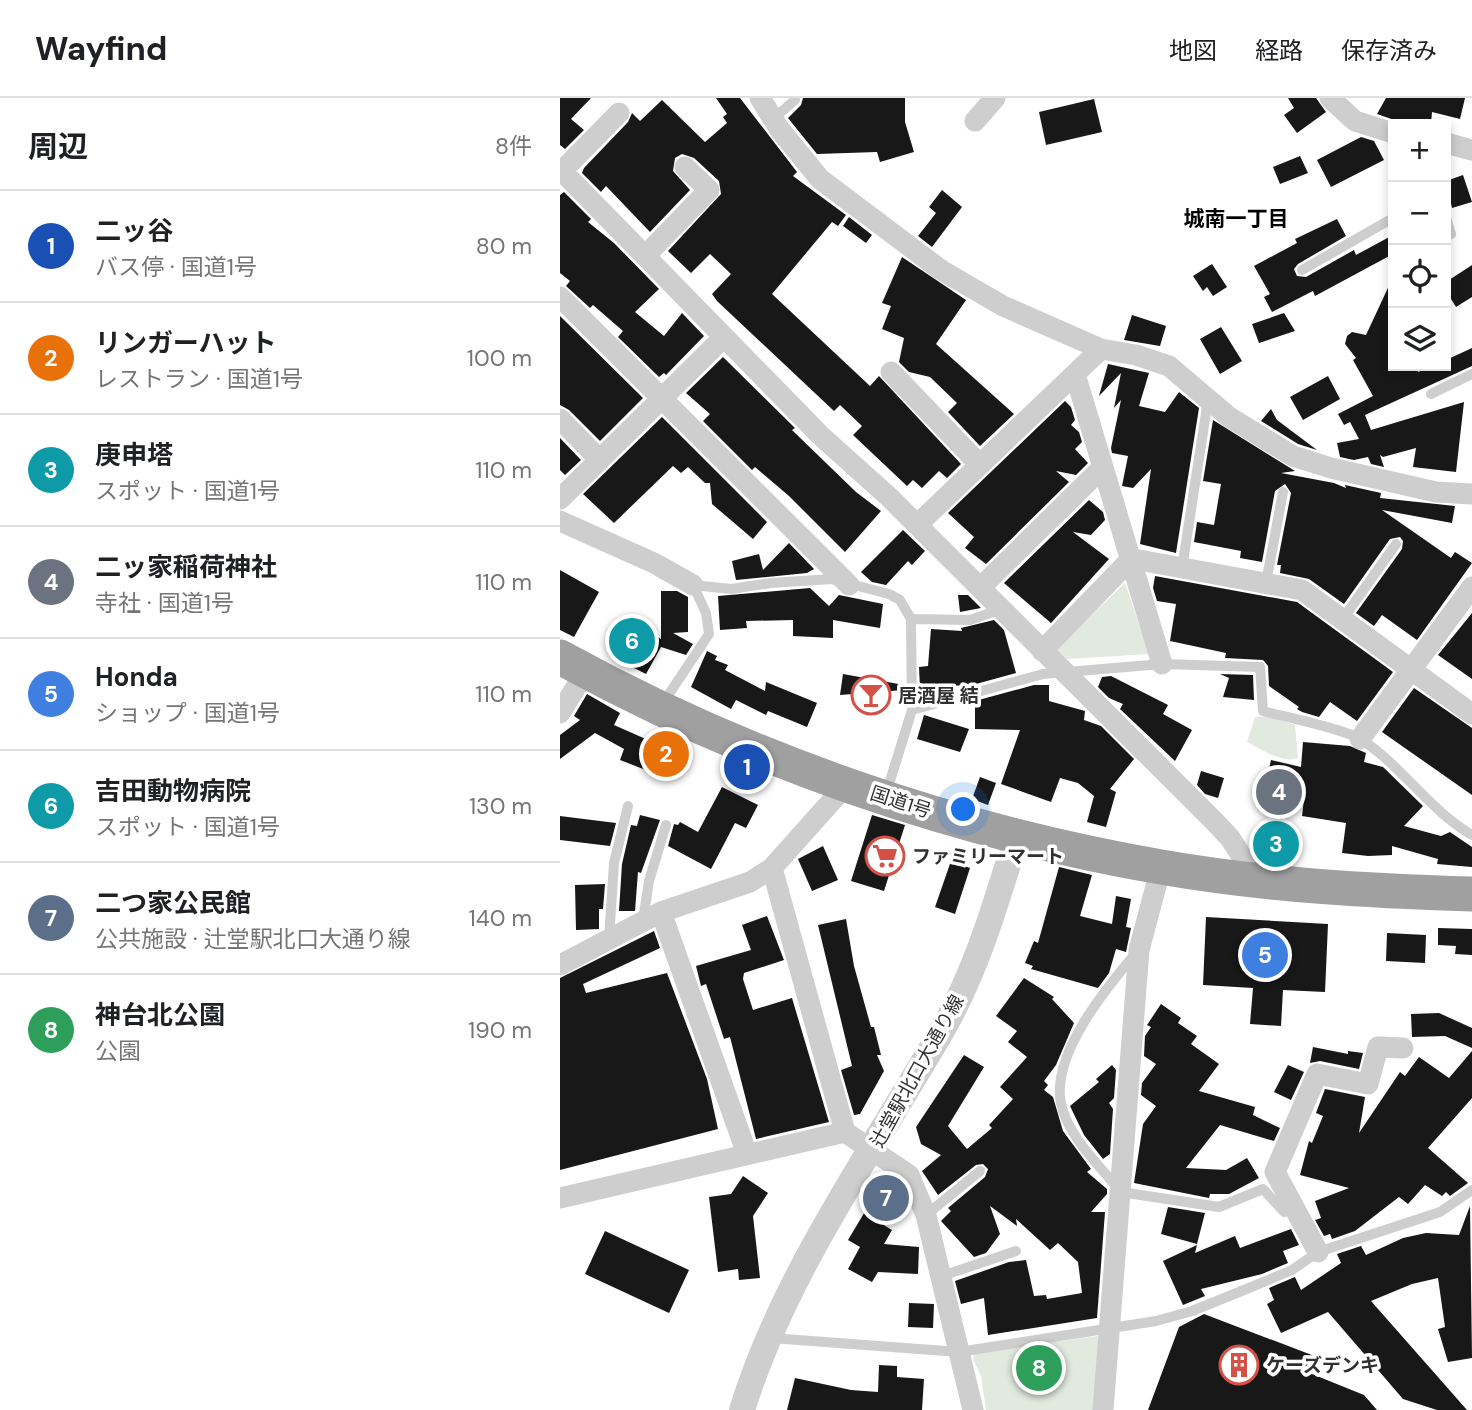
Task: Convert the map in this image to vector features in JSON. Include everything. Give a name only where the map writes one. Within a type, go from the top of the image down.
[{"type":"highway","name":"国道1号","points":[[573,664],[660,708],[847,784],[885,798],[1017,835],[1161,867],[1256,880],[1378,891],[1472,894]]},
{"type":"street","points":[[760,98],[820,179],[941,271],[1003,306],[1101,349],[1136,355],[1169,366],[1208,400],[1267,442],[1315,464],[1436,492],[1472,494]]},
{"type":"street","points":[[975,121],[995,98]]},
{"type":"street","points":[[1330,98],[1355,121],[1388,131]]},
{"type":"street","points":[[619,113],[561,170],[821,436],[918,525],[1062,672],[1214,821],[1230,838],[1256,880]]},
{"type":"street","points":[[1451,144],[1472,150]]},
{"type":"street","points":[[645,256],[709,191],[685,167]]},
{"type":"street","points":[[560,297],[849,585]]},
{"type":"street","points":[[560,499],[724,337]]},
{"type":"street","points":[[918,525],[1101,349]]},
{"type":"street","points":[[891,372],[980,465]]},
{"type":"street","points":[[1075,374],[1162,664]]},
{"type":"street","points":[[560,419],[600,460]]},
{"type":"street","points":[[980,588],[1103,467]]},
{"type":"street","points":[[560,521],[654,563],[693,586]]},
{"type":"street","points":[[1131,559],[1302,590],[1472,714]]},
{"type":"street","points":[[1042,651],[1131,559]]},
{"type":"street","points":[[1360,739],[1469,596]]},
{"type":"street","points":[[560,713],[573,664]]},
{"type":"street","points":[[560,965],[652,916],[750,882],[772,868],[847,784]]},
{"type":"street","name":"辻堂駅北口大通り線","points":[[742,1410],[770,1338],[806,1258],[873,1150],[961,994],[990,920],[1017,835]]},
{"type":"street","points":[[1103,1410],[1139,950],[1161,867]]},
{"type":"street","points":[[772,868],[845,1132],[909,1175],[926,1215],[972,1410]]},
{"type":"street","points":[[652,916],[747,1154]]},
{"type":"street","points":[[1318,1252],[1275,1172],[1317,1074],[1368,1084],[1378,1047],[1404,1048]]},
{"type":"street","points":[[560,1198],[845,1132]]},
{"type":"lane","points":[[773,119],[795,100]]},
{"type":"lane","points":[[1302,270],[1388,221]]},
{"type":"lane","points":[[1431,394],[1472,374]]},
{"type":"lane","points":[[1182,568],[1208,400]]},
{"type":"lane","points":[[1266,583],[1283,492]]},
{"type":"lane","points":[[1342,620],[1396,544]]},
{"type":"lane","points":[[693,586],[731,589],[831,579],[889,594],[900,600],[911,619],[912,710],[885,798]]},
{"type":"lane","points":[[660,708],[709,634],[706,613],[693,586]]},
{"type":"lane","points":[[911,619],[970,620],[1002,610]]},
{"type":"lane","points":[[912,710],[1043,674],[1162,664],[1260,667],[1263,710],[1360,739],[1392,764],[1447,820],[1472,835]]},
{"type":"lane","points":[[609,938],[614,863],[628,806]]},
{"type":"lane","points":[[652,916],[649,881],[666,825]]},
{"type":"lane","points":[[1139,950],[1115,978],[1067,1052],[1059,1078],[1061,1105],[1075,1133],[1121,1192],[1219,1207],[1263,1189],[1284,1212],[1293,1206]]},
{"type":"lane","points":[[926,1215],[980,1171]]},
{"type":"lane","points":[[770,1338],[959,1352],[1192,1311],[1292,1270],[1318,1252],[1440,1212],[1472,1191]]},
{"type":"lane","points":[[939,1277],[1016,1251]]},
{"type":"shaded area","points":[[1125,583],[1149,654],[1067,659],[1056,649]]},
{"type":"shaded area","points":[[1268,716],[1295,725],[1298,758],[1285,759],[1247,742],[1255,717]]},
{"type":"shaded area","points":[[1097,1336],[1104,1342],[1098,1410],[986,1410],[981,1376],[973,1359],[974,1354]]},
{"type":"building","points":[[560,98],[591,98],[571,119],[584,130],[565,149],[560,145]]},
{"type":"building","points":[[716,98],[740,98],[797,172],[793,176],[846,215],[838,226],[832,222],[772,294],[870,386],[879,376],[961,464],[947,478],[939,471],[922,488],[913,480],[907,486],[853,435],[862,426],[840,405],[834,411],[717,301],[712,294],[731,274],[710,254],[691,273],[668,251],[721,194],[719,181],[694,158],[682,154],[675,158],[673,171],[690,190],[650,232],[606,186],[601,192],[582,173],[628,122],[632,113],[640,121],[662,100],[705,142],[727,123],[723,117],[727,114]]},
{"type":"building","points":[[803,98],[905,98],[905,122],[914,152],[880,162],[877,152],[817,154],[788,118],[801,105]]},
{"type":"building","points":[[1288,98],[1316,98],[1326,112],[1297,133],[1284,115],[1294,108]]},
{"type":"building","points":[[1386,98],[1465,98],[1460,119],[1432,112],[1431,119],[1391,119],[1377,114]]},
{"type":"building","points":[[1094,99],[1102,132],[1046,145],[1039,112]]},
{"type":"building","points":[[1361,137],[1374,141],[1384,160],[1331,187],[1317,160]]},
{"type":"building","points":[[1300,156],[1308,173],[1280,184],[1273,167]]},
{"type":"building","points":[[1463,175],[1472,202],[1452,208],[1451,179]]},
{"type":"building","points":[[942,190],[962,207],[932,247],[918,236],[936,213],[929,207]]},
{"type":"building","points":[[564,192],[591,219],[588,222],[614,243],[659,289],[635,312],[664,336],[682,313],[704,336],[666,375],[664,373],[659,377],[618,337],[623,331],[593,305],[590,308],[566,286],[570,281],[560,273],[560,195]]},
{"type":"building","points":[[849,217],[872,235],[866,243],[843,226]]},
{"type":"building","points":[[1337,219],[1346,236],[1298,264],[1294,269],[1297,276],[1306,277],[1354,250],[1356,255],[1388,238],[1388,257],[1315,296],[1313,291],[1272,312],[1264,297],[1270,294],[1254,266],[1297,243],[1295,239]]},
{"type":"building","points":[[902,257],[966,300],[936,344],[1014,414],[980,446],[948,412],[957,403],[930,377],[909,372],[899,362],[904,338],[882,329],[891,306],[882,303]]},
{"type":"building","points":[[1212,264],[1227,287],[1213,296],[1207,287],[1203,291],[1193,276]]},
{"type":"building","points":[[1472,265],[1472,297],[1456,307],[1451,299],[1451,279]]},
{"type":"building","points":[[1388,288],[1388,371],[1451,371],[1451,358],[1472,348],[1472,366],[1365,415],[1371,430],[1464,402],[1456,472],[1413,467],[1416,448],[1383,457],[1380,455],[1384,467],[1371,464],[1368,457],[1354,460],[1340,457],[1337,443],[1359,439],[1350,422],[1344,425],[1338,414],[1373,396],[1353,360],[1356,358],[1345,344],[1347,336],[1352,332],[1366,335]]},
{"type":"building","points":[[1284,313],[1295,331],[1259,343],[1252,324]]},
{"type":"building","points":[[1132,315],[1166,326],[1160,346],[1124,340]]},
{"type":"building","points":[[560,316],[643,398],[600,441],[569,410],[560,405]]},
{"type":"building","points":[[1221,327],[1242,361],[1220,374],[1200,339]]},
{"type":"building","points":[[723,357],[795,428],[792,430],[856,492],[881,511],[845,552],[789,496],[755,467],[752,470],[703,421],[710,414],[686,393]]},
{"type":"building","points":[[1108,364],[1149,373],[1139,406],[1165,412],[1179,392],[1199,408],[1176,553],[1140,544],[1151,469],[1133,488],[1122,486],[1128,456],[1112,453],[1111,448],[1121,400],[1114,408],[1121,373],[1099,396]]},
{"type":"building","points":[[1328,376],[1340,399],[1303,420],[1290,397]]},
{"type":"building","points":[[1065,401],[1071,407],[1075,420],[1071,425],[1079,432],[1082,442],[1075,449],[1088,463],[1076,475],[1056,471],[1069,482],[986,564],[965,548],[974,537],[948,513]]},
{"type":"building","points":[[1271,409],[1277,420],[1317,450],[1298,444],[1261,421]]},
{"type":"building","points":[[662,417],[767,522],[753,539],[712,504],[710,483],[705,483],[688,467],[681,473],[673,466],[614,523],[583,494]]},
{"type":"building","points":[[1213,420],[1295,471],[1281,473],[1381,493],[1380,498],[1455,506],[1452,523],[1382,510],[1451,558],[1455,552],[1472,563],[1417,640],[1382,615],[1374,626],[1356,613],[1402,549],[1403,541],[1400,537],[1390,539],[1344,604],[1309,579],[1280,573],[1281,565],[1277,565],[1291,493],[1285,484],[1275,491],[1262,562],[1240,558],[1241,551],[1194,542],[1197,522],[1214,525],[1221,484],[1203,481]]},
{"type":"building","points":[[560,438],[581,460],[565,475],[560,470]]},
{"type":"building","points":[[1089,500],[1103,512],[1105,520],[1091,535],[1073,532],[1109,559],[1051,623],[1004,583]]},
{"type":"building","points":[[903,530],[925,551],[912,565],[908,561],[886,585],[872,582],[861,572]]},
{"type":"building","points":[[789,543],[814,569],[807,573],[736,580],[732,561],[759,554],[763,570]]},
{"type":"building","points":[[560,570],[599,592],[574,637],[560,630]]},
{"type":"building","points":[[1155,576],[1297,602],[1393,672],[1357,721],[1330,702],[1319,717],[1302,712],[1269,686],[1268,666],[1263,660],[1225,658],[1226,653],[1170,641],[1176,604],[1157,601],[1153,588]]},
{"type":"building","points":[[810,588],[829,606],[839,595],[883,604],[880,628],[833,620],[833,638],[793,636],[793,620],[746,621],[747,628],[720,630],[718,596]]},
{"type":"building","points":[[661,591],[677,591],[688,597],[688,632],[673,633],[693,644],[686,655],[661,647],[646,674],[630,666],[634,659],[617,651],[632,623],[661,639]]},
{"type":"building","points":[[958,595],[968,595],[981,608],[960,612]]},
{"type":"building","points":[[1472,613],[1472,679],[1438,655]]},
{"type":"building","points":[[994,620],[1004,630],[1016,673],[976,684],[920,689],[919,667],[928,666],[931,629],[962,631],[961,628]]},
{"type":"building","points":[[707,651],[717,656],[715,660],[728,665],[725,670],[765,691],[766,682],[817,703],[807,727],[768,711],[766,715],[736,700],[731,709],[691,687]]},
{"type":"building","points":[[843,674],[904,685],[904,690],[840,695]]},
{"type":"building","points":[[1220,674],[1253,675],[1254,700],[1223,697],[1229,678]]},
{"type":"building","points":[[1111,676],[1168,705],[1163,714],[1192,730],[1175,761],[1120,709],[1123,704],[1109,698],[1098,687],[1102,677]]},
{"type":"building","points":[[1034,685],[1049,685],[1049,701],[1085,711],[1084,720],[1101,726],[1134,759],[1110,789],[1116,792],[1106,827],[1087,822],[1094,796],[1078,783],[1060,778],[1051,802],[1001,784],[1020,730],[975,729],[975,701]]},
{"type":"building","points":[[1414,688],[1472,728],[1472,795],[1382,732]]},
{"type":"building","points":[[587,694],[620,713],[614,725],[657,744],[663,731],[684,741],[669,779],[620,760],[624,749],[595,733],[560,759],[560,735],[580,720],[574,716]]},
{"type":"building","points":[[924,715],[969,729],[960,752],[917,739]]},
{"type":"building","points":[[1303,742],[1350,746],[1366,753],[1364,762],[1383,767],[1423,806],[1404,826],[1441,836],[1450,832],[1472,847],[1472,867],[1437,864],[1438,859],[1392,846],[1392,855],[1342,853],[1346,823],[1302,816],[1305,791],[1266,782],[1271,760],[1301,767]]},
{"type":"building","points":[[1201,771],[1224,778],[1218,798],[1205,794],[1197,785]]},
{"type":"building","points":[[980,777],[996,783],[988,805],[972,799]]},
{"type":"building","points":[[722,787],[758,805],[746,828],[735,823],[711,869],[668,846],[674,824],[678,825],[680,822],[698,832]]},
{"type":"building","points":[[640,815],[660,820],[641,873],[638,872],[635,911],[619,911],[622,864],[631,825],[637,826]]},
{"type":"building","points":[[872,815],[905,825],[884,891],[851,881]]},
{"type":"building","points":[[560,816],[616,823],[610,846],[560,840]]},
{"type":"building","points":[[823,846],[838,880],[812,891],[798,859]]},
{"type":"building","points":[[951,861],[970,868],[955,914],[935,907]]},
{"type":"building","points":[[1059,867],[1092,875],[1080,916],[1112,924],[1116,896],[1131,899],[1126,927],[1131,928],[1126,952],[1116,949],[1109,973],[1098,988],[1031,969],[1033,966],[1025,963],[1034,941],[1038,943]]},
{"type":"building","points":[[605,884],[603,909],[599,909],[599,929],[576,930],[575,885]]},
{"type":"building","points":[[767,916],[784,960],[744,973],[743,979],[753,1010],[792,998],[829,1122],[756,1139],[730,1037],[724,1039],[706,984],[701,986],[696,966],[751,950],[742,925]]},
{"type":"building","points":[[1206,917],[1328,924],[1325,992],[1283,990],[1281,1026],[1250,1024],[1253,988],[1203,985]]},
{"type":"building","points":[[846,919],[854,966],[871,1027],[874,1027],[881,1055],[877,1055],[884,1071],[860,1114],[854,1115],[841,1070],[852,1066],[818,925]]},
{"type":"building","points":[[1438,928],[1472,929],[1472,955],[1455,954],[1456,946],[1438,945]]},
{"type":"building","points":[[654,931],[660,948],[583,984],[586,993],[667,973],[707,1079],[718,1129],[560,1170],[560,978]]},
{"type":"building","points":[[1387,933],[1426,935],[1425,963],[1386,961]]},
{"type":"building","points":[[1024,978],[1054,997],[1052,999],[1074,1023],[1056,1065],[1044,1081],[1048,1085],[1044,1090],[1053,1097],[1063,1131],[1091,1169],[1087,1172],[1107,1189],[1107,1194],[1091,1212],[1105,1212],[1097,1318],[988,1335],[984,1298],[961,1304],[955,1281],[1009,1262],[1026,1260],[1034,1296],[1046,1295],[1047,1299],[1082,1293],[1078,1262],[1058,1243],[1050,1250],[1016,1219],[1017,1226],[990,1206],[1000,1234],[986,1253],[974,1257],[941,1221],[951,1211],[948,1208],[985,1177],[988,1169],[983,1164],[976,1165],[938,1195],[922,1171],[941,1155],[921,1144],[916,1127],[964,1055],[984,1067],[948,1126],[967,1149],[992,1128],[989,1125],[1013,1099],[1000,1087],[1027,1057],[1008,1042],[1017,1031],[996,1016]]},
{"type":"building","points":[[1161,1004],[1181,1018],[1178,1023],[1197,1036],[1191,1044],[1219,1064],[1199,1091],[1255,1107],[1253,1115],[1280,1128],[1274,1141],[1220,1125],[1186,1168],[1226,1170],[1247,1158],[1259,1178],[1229,1194],[1210,1194],[1209,1198],[1134,1183],[1143,1124],[1156,1106],[1141,1095],[1142,1083],[1156,1064],[1144,1056],[1145,1036],[1151,1027],[1147,1025]]},
{"type":"building","points":[[1439,1013],[1472,1028],[1472,1048],[1445,1036],[1412,1037],[1411,1014]]},
{"type":"building","points":[[1313,1047],[1348,1054],[1348,1051],[1363,1053],[1359,1069],[1320,1061],[1310,1063]]},
{"type":"building","points":[[1472,1051],[1472,1098],[1428,1148],[1468,1183],[1450,1196],[1446,1192],[1442,1196],[1425,1185],[1408,1204],[1399,1197],[1355,1231],[1332,1239],[1330,1234],[1324,1236],[1315,1220],[1321,1218],[1315,1201],[1349,1188],[1300,1175],[1309,1141],[1312,1143],[1323,1116],[1316,1113],[1325,1089],[1365,1097],[1359,1133],[1400,1072],[1405,1076],[1419,1057],[1449,1078]]},
{"type":"building","points":[[1112,1065],[1116,1070],[1114,1098],[1109,1103],[1113,1109],[1110,1154],[1103,1159],[1084,1135],[1070,1106],[1099,1082],[1096,1079]]},
{"type":"building","points":[[1288,1065],[1304,1072],[1291,1100],[1274,1092]]},
{"type":"building","points":[[743,1176],[768,1193],[753,1216],[760,1278],[739,1280],[738,1269],[718,1272],[709,1197],[731,1194]]},
{"type":"building","points":[[885,1178],[900,1187],[902,1193],[882,1224],[892,1230],[884,1244],[919,1247],[918,1274],[878,1272],[872,1282],[848,1269],[860,1247],[848,1240]]},
{"type":"building","points":[[1470,1206],[1472,1358],[1448,1362],[1438,1329],[1445,1327],[1438,1278],[1412,1284],[1371,1301],[1467,1410],[1437,1410],[1403,1399],[1328,1312],[1281,1333],[1267,1304],[1274,1300],[1269,1288],[1295,1277],[1301,1290],[1341,1263],[1337,1254],[1361,1246],[1366,1255],[1403,1238],[1426,1233],[1459,1235]]},
{"type":"building","points":[[1168,1207],[1205,1213],[1197,1244],[1161,1234]]},
{"type":"building","points":[[1291,1229],[1299,1245],[1283,1251],[1288,1263],[1262,1274],[1201,1289],[1205,1296],[1183,1305],[1163,1261],[1197,1245],[1195,1253],[1235,1236],[1240,1248]]},
{"type":"building","points":[[605,1231],[689,1270],[669,1313],[585,1274]]},
{"type":"building","points":[[909,1303],[934,1304],[933,1328],[908,1327]]},
{"type":"building","name":"ケーズデンキ","points":[[1204,1314],[1317,1357],[1312,1374],[1364,1395],[1377,1410],[1148,1410],[1179,1327]]},
{"type":"building","points":[[879,1365],[897,1366],[897,1377],[924,1379],[922,1410],[787,1410],[795,1378],[851,1390],[878,1392]]},
{"type":"place","name":"吉田動物病院","points":[[632,641]]},
{"type":"place","name":"居酒屋 結","points":[[871,695]]},
{"type":"place","name":"リンガーハット","points":[[666,754]]},
{"type":"place","name":"二ッ谷","points":[[747,767]]},
{"type":"place","name":"二ッ家稲荷神社","points":[[1279,792]]},
{"type":"place","name":"庚申塔","points":[[1276,844]]},
{"type":"place","name":"ファミリーマート","points":[[885,856]]},
{"type":"place","name":"Honda","points":[[1265,955]]},
{"type":"place","name":"二つ家公民館","points":[[886,1198]]},
{"type":"place","name":"ケーズデンキ","points":[[1239,1365]]},
{"type":"place","name":"神台北公園","points":[[1039,1368]]},
{"type":"district","name":"城南一丁目","points":[[1236,219]]}]
